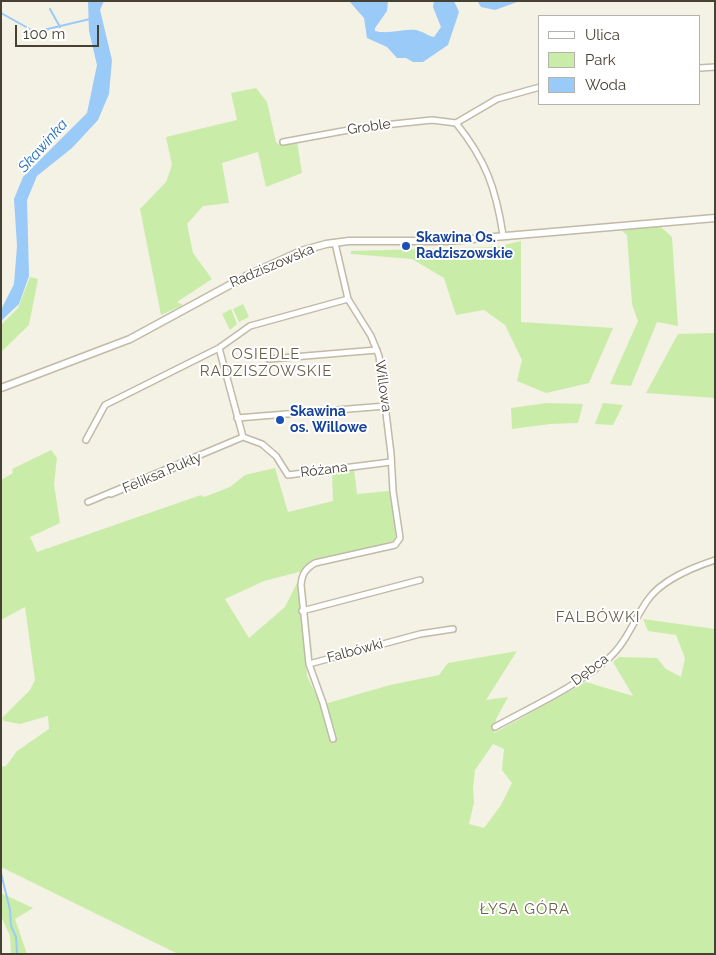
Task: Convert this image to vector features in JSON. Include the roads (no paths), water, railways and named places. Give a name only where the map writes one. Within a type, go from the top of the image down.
[{"type":"street","points":[[701,68],[715,67]]},
{"type":"street","points":[[503,235],[497,198],[488,172],[456,123],[497,99],[538,88]]},
{"type":"street","name":"Groble","points":[[283,142],[374,126],[432,120],[456,123]]},
{"type":"street","name":"Radziszowska","points":[[1,388],[130,339],[248,274],[301,251],[335,243],[434,241],[715,218]]},
{"type":"street","name":"Willowa","points":[[335,243],[348,299],[377,350],[386,406],[393,490],[400,538]]},
{"type":"street","points":[[86,440],[105,405],[219,348],[250,326],[348,299]]},
{"type":"street","points":[[219,348],[243,437]]},
{"type":"street","points":[[269,359],[377,350]]},
{"type":"street","points":[[237,418],[386,406]]},
{"type":"street","name":"Różana","points":[[243,437],[262,444],[276,456],[288,474],[392,462]]},
{"type":"street","name":"Feliksa Pukły","points":[[88,502],[243,437]]},
{"type":"street","name":"Falbówki","points":[[400,538],[395,545],[315,563],[306,568],[302,576],[301,585],[308,664],[420,634],[453,629]]},
{"type":"street","name":"Dębca","points":[[495,727],[568,687],[609,658],[624,640],[654,592],[691,569],[715,560]]},
{"type":"street","points":[[302,610],[420,580]]},
{"type":"street","points":[[308,664],[323,702],[333,739]]},
{"type":"water","points":[[88,1],[104,1],[100,10],[112,60],[109,94],[98,120],[72,148],[37,176],[27,200],[29,276],[19,304],[1,321],[1,310],[14,284],[17,246],[14,199],[23,177],[87,113],[97,65],[89,31]]},
{"type":"water","points":[[349,1],[388,1],[387,11],[375,28],[375,31],[381,32],[415,30],[434,37],[441,27],[433,7],[434,1],[454,1],[459,12],[448,45],[423,62],[413,62],[406,58],[397,58],[387,47],[367,38],[364,18]]},
{"type":"water","points":[[520,1],[495,10],[481,7],[478,2]]},
{"type":"waterway","points":[[50,9],[60,27]]},
{"type":"waterway","points":[[1,13],[35,32],[90,19]]},
{"type":"waterway","points":[[1,873],[10,910],[11,926],[16,937],[17,954]]},
{"type":"place","name":"Skawina Os. Radziszowskie","points":[[406,246]]},
{"type":"place","name":"Skawina os. Willowe","points":[[280,420]]},
{"type":"district","name":"OSIEDLE RADZISZOWSKIE","points":[[266,362]]},
{"type":"district","name":"FALBÓWKI","points":[[598,617]]},
{"type":"district","name":"ŁYSA GÓRA","points":[[525,909]]},
{"type":"water label","name":"Skawinka","points":[[43,146]]}]
